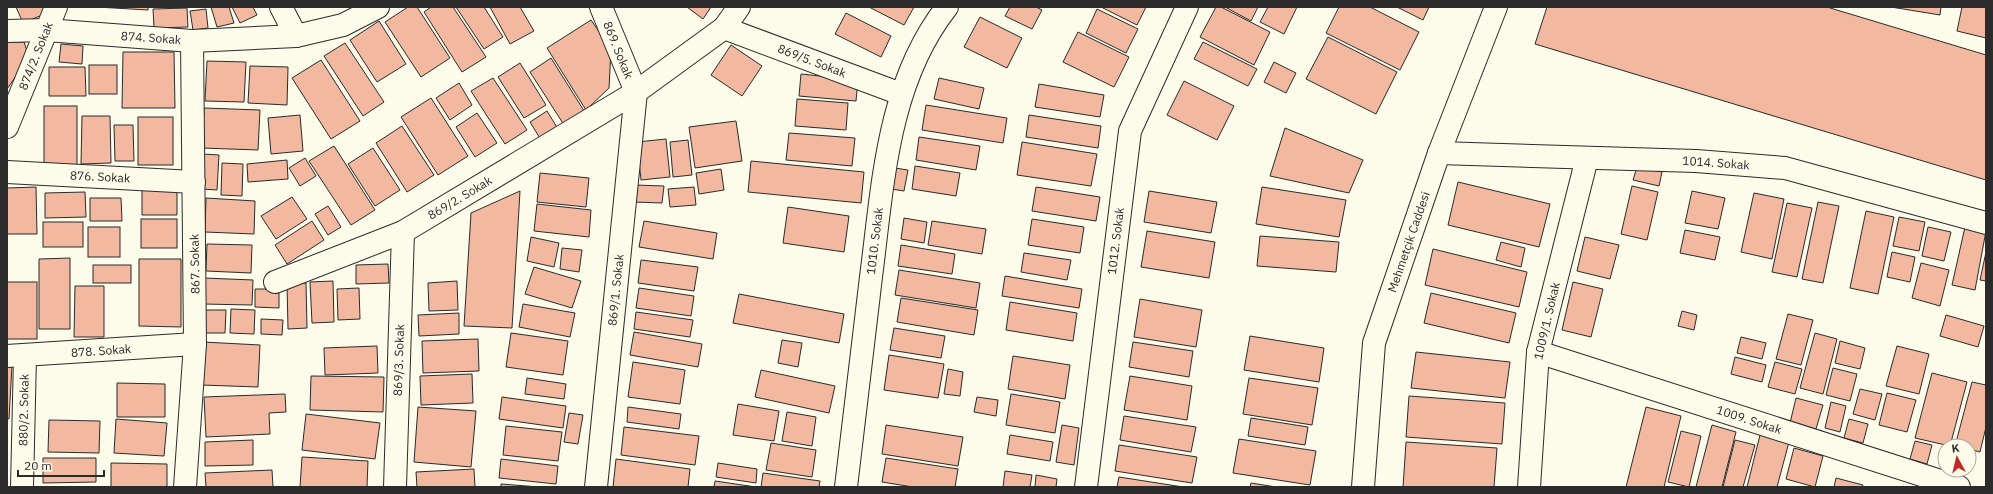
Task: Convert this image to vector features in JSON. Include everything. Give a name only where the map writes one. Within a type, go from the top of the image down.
[{"type":"street","name":"874/2. Sokak","points":[[7,127],[56,7]]},
{"type":"street","points":[[281,7],[296,36]]},
{"type":"street","name":"874. Sokak","points":[[7,31],[46,30],[192,41],[296,36],[343,24],[378,7]]},
{"type":"street","name":"869. Sokak","points":[[601,7],[636,92]]},
{"type":"street","points":[[636,92],[724,28],[739,7]]},
{"type":"street","name":"1010. Sokak","points":[[846,487],[886,154],[901,94],[931,27],[947,7]]},
{"type":"street","name":"1012. Sokak","points":[[1086,487],[1130,131],[1187,7]]},
{"type":"street","name":"Mehmetçik Caddesi","points":[[1363,487],[1374,343],[1439,153],[1496,7]]},
{"type":"street","name":"869/5. Sokak","points":[[724,28],[901,94]]},
{"type":"street","name":"867. Sokak","points":[[186,487],[195,344],[192,41]]},
{"type":"street","name":"869/2. Sokak","points":[[275,282],[403,232],[636,92]]},
{"type":"street","name":"869/1. Sokak","points":[[596,487],[636,92]]},
{"type":"street","name":"1014. Sokak","points":[[1439,153],[1696,161],[1785,168],[1986,223]]},
{"type":"street","name":"1009/1. Sokak","points":[[1528,487],[1538,352],[1587,158]]},
{"type":"street","name":"876. Sokak","points":[[7,172],[194,182]]},
{"type":"street","name":"869/3. Sokak","points":[[395,487],[403,232]]},
{"type":"street","name":"878. Sokak","points":[[16,356],[195,344]]},
{"type":"street","name":"1009. Sokak","points":[[1538,352],[1959,487]]},
{"type":"street","name":"880/2. Sokak","points":[[16,356],[22,487]]},
{"type":"building","points":[[16,7],[45,7],[47,13],[23,23]]},
{"type":"building","points":[[97,7],[148,7],[148,10]]},
{"type":"building","points":[[211,7],[229,7],[234,23],[217,27]]},
{"type":"building","points":[[232,7],[253,7],[257,15],[240,23]]},
{"type":"building","points":[[408,7],[417,7],[450,58],[421,77],[385,22]]},
{"type":"building","points":[[431,7],[453,7],[486,57],[462,72],[424,12]]},
{"type":"building","points":[[456,7],[484,7],[503,37],[484,49]]},
{"type":"building","points":[[490,7],[520,7],[534,31],[510,44]]},
{"type":"building","points":[[687,7],[711,7],[703,19]]},
{"type":"building","points":[[869,7],[914,7],[904,25]]},
{"type":"building","points":[[1010,7],[1036,7],[1042,10],[1032,29],[1005,16]]},
{"type":"building","points":[[1101,7],[1146,7],[1137,25]]},
{"type":"building","points":[[1216,7],[1221,7],[1270,32],[1254,65],[1200,37]]},
{"type":"building","points":[[1225,7],[1258,7],[1251,21]]},
{"type":"building","points":[[1268,7],[1297,7],[1284,34],[1260,22]]},
{"type":"building","points":[[1339,7],[1370,7],[1419,32],[1400,70],[1326,33]]},
{"type":"building","points":[[1397,7],[1429,7],[1423,20]]},
{"type":"building","points":[[1547,7],[1827,7],[1986,55],[1986,180],[1535,44]]},
{"type":"building","points":[[1891,7],[1941,7],[1940,15]]},
{"type":"building","points":[[1962,7],[1986,7],[1986,38],[1957,31]]},
{"type":"building","points":[[187,8],[188,27],[154,28],[153,9]]},
{"type":"building","points":[[206,9],[208,28],[193,30],[190,11]]},
{"type":"building","points":[[1097,9],[1138,29],[1126,53],[1086,33]]},
{"type":"building","points":[[846,13],[891,36],[881,57],[835,34]]},
{"type":"building","points":[[980,17],[1022,38],[1007,68],[964,47]]},
{"type":"building","points":[[591,20],[611,49],[609,88],[586,110],[547,48]]},
{"type":"building","points":[[379,21],[406,64],[377,82],[350,40]]},
{"type":"building","points":[[1078,32],[1129,57],[1114,87],[1063,62]]},
{"type":"building","points":[[1328,37],[1397,72],[1376,114],[1306,79]]},
{"type":"building","points":[[7,42],[24,42],[29,57],[7,89]]},
{"type":"building","points":[[1203,42],[1257,69],[1248,86],[1194,59]]},
{"type":"building","points":[[345,43],[384,102],[363,116],[324,56]]},
{"type":"building","points":[[61,44],[83,46],[82,64],[59,62]]},
{"type":"building","points":[[731,45],[762,66],[742,96],[711,75]]},
{"type":"building","points":[[123,52],[174,52],[175,108],[122,108]]},
{"type":"building","points":[[551,58],[586,114],[566,128],[530,72]]},
{"type":"building","points":[[321,60],[360,121],[331,139],[292,78]]},
{"type":"building","points":[[207,61],[246,62],[244,102],[205,101]]},
{"type":"building","points":[[1274,62],[1296,73],[1286,93],[1264,82]]},
{"type":"building","points":[[520,63],[546,105],[524,118],[498,77]]},
{"type":"building","points":[[89,65],[117,65],[117,94],[89,94]]},
{"type":"building","points":[[250,66],[288,67],[287,105],[248,103]]},
{"type":"building","points":[[49,67],[85,67],[86,96],[49,96]]},
{"type":"building","points":[[801,74],[858,80],[856,101],[799,96]]},
{"type":"building","points":[[493,78],[527,130],[505,144],[471,91]]},
{"type":"building","points":[[939,78],[984,88],[979,109],[934,99]]},
{"type":"building","points":[[1184,81],[1234,106],[1217,140],[1167,115]]},
{"type":"building","points":[[459,83],[472,105],[450,120],[436,98]]},
{"type":"building","points":[[1039,84],[1104,95],[1100,117],[1035,107]]},
{"type":"building","points":[[431,98],[468,156],[438,175],[401,117]]},
{"type":"building","points":[[797,99],[848,103],[846,130],[795,126]]},
{"type":"building","points":[[926,105],[1007,118],[1003,143],[922,130]]},
{"type":"building","points":[[44,106],[77,106],[77,167],[44,167]]},
{"type":"building","points":[[204,108],[260,110],[258,150],[202,148]]},
{"type":"building","points":[[547,111],[558,129],[541,140],[530,122]]},
{"type":"building","points":[[477,113],[497,143],[475,157],[456,127]]},
{"type":"building","points":[[300,115],[303,151],[271,154],[268,118]]},
{"type":"building","points":[[1029,115],[1101,126],[1098,148],[1026,137]]},
{"type":"building","points":[[82,116],[110,116],[111,163],[81,164]]},
{"type":"building","points":[[138,117],[173,117],[173,165],[138,165]]},
{"type":"building","points":[[736,121],[742,161],[695,168],[689,127]]},
{"type":"building","points":[[114,125],[133,125],[134,161],[115,161]]},
{"type":"building","points":[[402,126],[434,175],[407,192],[376,143]]},
{"type":"building","points":[[1285,128],[1363,160],[1349,193],[1270,176]]},
{"type":"building","points":[[789,133],[855,138],[852,166],[786,160]]},
{"type":"building","points":[[919,137],[980,146],[976,170],[916,160]]},
{"type":"building","points":[[666,139],[670,177],[641,180],[637,142]]},
{"type":"building","points":[[688,140],[692,175],[673,177],[670,142]]},
{"type":"building","points":[[1022,142],[1097,154],[1091,186],[1017,175]]},
{"type":"building","points":[[334,146],[375,210],[351,225],[309,161]]},
{"type":"building","points":[[373,148],[400,190],[375,206],[348,164]]},
{"type":"building","points":[[203,154],[219,155],[217,190],[202,189]]},
{"type":"building","points":[[305,158],[316,176],[300,186],[289,168]]},
{"type":"building","points":[[287,160],[288,179],[248,182],[247,164]]},
{"type":"building","points":[[751,161],[864,172],[861,203],[748,192]]},
{"type":"building","points":[[222,163],[243,164],[242,196],[221,195]]},
{"type":"building","points":[[915,166],[960,173],[956,196],[912,189]]},
{"type":"building","points":[[1637,167],[1662,172],[1659,186],[1633,180]]},
{"type":"building","points":[[895,168],[908,170],[904,191],[891,189]]},
{"type":"building","points":[[721,169],[724,190],[699,194],[696,173]]},
{"type":"building","points":[[540,173],[589,178],[586,207],[537,202]]},
{"type":"building","points":[[1458,182],[1550,204],[1539,247],[1448,225]]},
{"type":"building","points":[[635,185],[664,186],[662,203],[634,202]]},
{"type":"building","points":[[1632,186],[1658,192],[1647,240],[1621,234]]},
{"type":"building","points":[[36,187],[37,234],[7,234],[7,188]]},
{"type":"building","points":[[177,187],[177,215],[142,215],[142,188]]},
{"type":"building","points":[[694,187],[696,205],[670,207],[668,189]]},
{"type":"building","points":[[1036,187],[1100,197],[1096,221],[1032,211]]},
{"type":"building","points":[[1262,187],[1346,200],[1339,237],[1256,224]]},
{"type":"building","points":[[520,191],[512,328],[464,326],[471,213]]},
{"type":"building","points":[[1149,191],[1217,202],[1211,233],[1144,222]]},
{"type":"building","points":[[1692,191],[1725,198],[1718,229],[1685,223]]},
{"type":"building","points":[[85,192],[86,217],[45,218],[45,193]]},
{"type":"building","points":[[1754,193],[1784,199],[1772,259],[1741,252]]},
{"type":"building","points":[[292,197],[307,219],[276,239],[261,216]]},
{"type":"building","points":[[90,198],[121,198],[122,221],[90,221]]},
{"type":"building","points":[[206,198],[255,201],[254,234],[205,232]]},
{"type":"building","points":[[1818,202],[1839,206],[1823,283],[1802,279]]},
{"type":"building","points":[[1787,203],[1812,208],[1797,277],[1772,272]]},
{"type":"building","points":[[537,204],[591,210],[589,237],[534,231]]},
{"type":"building","points":[[328,206],[341,227],[328,235],[315,214]]},
{"type":"building","points":[[788,207],[849,216],[844,252],[783,243]]},
{"type":"building","points":[[1866,211],[1894,217],[1878,294],[1850,288]]},
{"type":"building","points":[[1899,217],[1925,222],[1919,251],[1893,246]]},
{"type":"building","points":[[904,218],[927,222],[924,243],[901,239]]},
{"type":"building","points":[[141,219],[177,219],[177,248],[141,248]]},
{"type":"building","points":[[1032,219],[1084,227],[1080,253],[1028,245]]},
{"type":"building","points":[[312,221],[324,240],[287,264],[275,245]]},
{"type":"building","points":[[644,221],[717,233],[713,259],[639,247]]},
{"type":"building","points":[[932,221],[986,229],[982,254],[928,245]]},
{"type":"building","points":[[43,222],[83,222],[83,247],[43,247]]},
{"type":"building","points":[[88,227],[120,227],[120,257],[88,257]]},
{"type":"building","points":[[1928,227],[1951,232],[1944,261],[1922,256]]},
{"type":"building","points":[[1965,227],[1986,231],[1975,290],[1952,285]]},
{"type":"building","points":[[1685,230],[1720,237],[1715,260],[1680,253]]},
{"type":"building","points":[[1147,231],[1215,242],[1209,278],[1141,267]]},
{"type":"building","points":[[1260,236],[1339,242],[1336,272],[1257,266]]},
{"type":"building","points":[[531,237],[559,243],[554,267],[527,261]]},
{"type":"building","points":[[1585,237],[1619,245],[1610,279],[1577,271]]},
{"type":"building","points":[[1501,242],[1525,248],[1521,267],[1496,260]]},
{"type":"building","points":[[207,244],[252,245],[251,273],[206,271]]},
{"type":"building","points":[[901,245],[955,254],[952,274],[898,266]]},
{"type":"building","points":[[562,248],[582,250],[579,272],[560,269]]},
{"type":"building","points":[[1433,249],[1527,272],[1519,307],[1425,285]]},
{"type":"building","points":[[1892,252],[1915,257],[1910,282],[1887,277]]},
{"type":"building","points":[[1986,252],[1986,281],[1980,280]]},
{"type":"building","points":[[1024,253],[1071,260],[1067,280],[1021,272]]},
{"type":"building","points":[[70,258],[70,329],[39,329],[39,259]]},
{"type":"building","points":[[139,259],[181,259],[181,327],[139,326]]},
{"type":"building","points":[[641,260],[698,267],[694,291],[638,283]]},
{"type":"building","points":[[1921,263],[1949,270],[1940,306],[1912,298]]},
{"type":"building","points":[[388,264],[389,283],[356,284],[356,265]]},
{"type":"building","points":[[93,265],[131,265],[131,283],[93,283]]},
{"type":"building","points":[[534,267],[581,281],[572,308],[525,294]]},
{"type":"building","points":[[899,270],[980,283],[976,308],[895,295]]},
{"type":"building","points":[[1005,276],[1082,289],[1079,308],[1002,296]]},
{"type":"building","points":[[204,278],[253,280],[252,305],[203,304]]},
{"type":"building","points":[[333,281],[334,322],[312,323],[310,282]]},
{"type":"building","points":[[457,281],[458,310],[429,311],[428,283]]},
{"type":"building","points":[[7,282],[37,282],[37,339],[7,339]]},
{"type":"building","points":[[1573,282],[1603,289],[1591,337],[1562,330]]},
{"type":"building","points":[[306,283],[307,328],[288,329],[287,284]]},
{"type":"building","points":[[75,286],[104,286],[104,337],[74,337]]},
{"type":"building","points":[[359,288],[360,319],[338,320],[337,289]]},
{"type":"building","points":[[639,288],[694,296],[691,316],[636,308]]},
{"type":"building","points":[[255,289],[279,289],[279,308],[255,307]]},
{"type":"building","points":[[1431,293],[1516,313],[1509,343],[1424,323]]},
{"type":"building","points":[[739,294],[844,314],[839,343],[733,323]]},
{"type":"building","points":[[901,298],[978,310],[974,335],[897,322]]},
{"type":"building","points":[[1140,299],[1202,310],[1196,347],[1134,337]]},
{"type":"building","points":[[1010,302],[1077,313],[1073,341],[1006,330]]},
{"type":"building","points":[[523,304],[575,313],[570,337],[519,327]]},
{"type":"building","points":[[231,309],[255,310],[254,334],[230,333]]},
{"type":"building","points":[[205,310],[226,310],[225,333],[204,333]]},
{"type":"building","points":[[1682,311],[1697,315],[1694,330],[1678,326]]},
{"type":"building","points":[[636,312],[693,320],[690,337],[634,329]]},
{"type":"building","points":[[459,313],[459,334],[419,336],[418,315]]},
{"type":"building","points":[[1788,314],[1813,320],[1801,365],[1776,359]]},
{"type":"building","points":[[1946,315],[1984,326],[1978,347],[1940,336]]},
{"type":"building","points":[[261,319],[283,320],[282,335],[261,334]]},
{"type":"building","points":[[894,328],[945,336],[941,358],[890,350]]},
{"type":"building","points":[[634,332],[702,344],[698,367],[630,355]]},
{"type":"building","points":[[511,333],[568,341],[563,375],[506,367]]},
{"type":"building","points":[[1815,333],[1837,339],[1823,394],[1800,388]]},
{"type":"building","points":[[1250,336],[1324,348],[1319,382],[1244,370]]},
{"type":"building","points":[[1741,337],[1766,343],[1762,359],[1737,353]]},
{"type":"building","points":[[478,339],[479,371],[423,373],[422,341]]},
{"type":"building","points":[[782,340],[802,343],[798,367],[778,363]]},
{"type":"building","points":[[1840,341],[1865,348],[1860,369],[1835,363]]},
{"type":"building","points":[[203,342],[260,345],[258,387],[201,385]]},
{"type":"building","points":[[1133,342],[1193,351],[1189,377],[1129,367]]},
{"type":"building","points":[[377,346],[378,373],[325,375],[324,348]]},
{"type":"building","points":[[1897,346],[1929,354],[1919,394],[1886,386]]},
{"type":"building","points":[[1416,352],[1510,362],[1505,398],[1411,388]]},
{"type":"building","points":[[889,355],[944,364],[938,398],[884,390]]},
{"type":"building","points":[[1013,356],[1070,365],[1065,399],[1008,389]]},
{"type":"building","points":[[1735,357],[1766,365],[1762,382],[1731,374]]},
{"type":"building","points":[[633,362],[685,370],[680,404],[628,397]]},
{"type":"building","points":[[1775,362],[1802,369],[1795,394],[1768,387]]},
{"type":"building","points":[[7,365],[12,365],[9,419],[7,418]]},
{"type":"building","points":[[1833,368],[1857,374],[1850,401],[1826,395]]},
{"type":"building","points":[[948,369],[963,372],[960,396],[944,394]]},
{"type":"building","points":[[761,370],[835,386],[829,413],[755,397]]},
{"type":"building","points":[[1932,373],[1967,382],[1952,438],[1937,438],[1937,443],[1915,438]]},
{"type":"building","points":[[472,374],[473,403],[421,405],[420,376]]},
{"type":"building","points":[[311,376],[384,377],[383,412],[310,410]]},
{"type":"building","points":[[1130,376],[1192,386],[1187,420],[1124,410]]},
{"type":"building","points":[[527,378],[566,384],[564,399],[525,394]]},
{"type":"building","points":[[1249,378],[1318,388],[1312,425],[1243,414]]},
{"type":"building","points":[[1972,382],[1986,385],[1986,427],[1980,452],[1977,451],[1977,438],[1957,438]]},
{"type":"building","points":[[117,383],[165,384],[165,417],[117,417]]},
{"type":"building","points":[[1860,389],[1882,394],[1875,420],[1853,414]]},
{"type":"building","points":[[1887,393],[1916,400],[1907,432],[1879,425]]},
{"type":"building","points":[[285,394],[286,412],[269,413],[270,434],[206,437],[204,397]]},
{"type":"building","points":[[1011,394],[1060,402],[1055,433],[1006,425]]},
{"type":"building","points":[[1409,396],[1505,403],[1502,444],[1406,437]]},
{"type":"building","points":[[502,397],[566,406],[563,428],[499,419]]},
{"type":"building","points":[[977,397],[998,400],[996,416],[974,412]]},
{"type":"building","points":[[1796,398],[1823,405],[1816,429],[1790,423]]},
{"type":"building","points":[[1831,402],[1846,406],[1840,432],[1825,428]]},
{"type":"building","points":[[738,404],[779,411],[774,441],[733,435]]},
{"type":"building","points":[[418,407],[476,411],[471,467],[414,462]]},
{"type":"building","points":[[628,407],[681,414],[679,429],[627,422]]},
{"type":"building","points":[[1646,407],[1681,416],[1664,487],[1626,487]]},
{"type":"building","points":[[787,412],[816,417],[812,446],[782,441]]},
{"type":"building","points":[[569,413],[583,415],[578,444],[564,442]]},
{"type":"building","points":[[306,414],[380,423],[375,459],[302,450]]},
{"type":"building","points":[[1124,416],[1196,427],[1191,452],[1120,440]]},
{"type":"building","points":[[1251,418],[1308,427],[1305,445],[1248,436]]},
{"type":"building","points":[[116,419],[167,423],[164,456],[114,453]]},
{"type":"building","points":[[1849,419],[1868,424],[1863,443],[1844,438]]},
{"type":"building","points":[[49,420],[100,421],[99,453],[48,452]]},
{"type":"building","points":[[886,425],[963,437],[958,466],[882,454]]},
{"type":"building","points":[[1062,425],[1079,428],[1074,465],[1056,462]]},
{"type":"building","points":[[1712,425],[1736,432],[1722,487],[1696,487]]},
{"type":"building","points":[[506,426],[562,432],[558,461],[503,455]]},
{"type":"building","points":[[624,427],[699,436],[695,465],[621,455]]},
{"type":"building","points":[[1681,431],[1701,436],[1689,487],[1668,482]]},
{"type":"building","points":[[1010,435],[1053,442],[1050,461],[1007,454]]},
{"type":"building","points":[[1760,435],[1789,442],[1777,487],[1747,487]]},
{"type":"building","points":[[1239,439],[1316,451],[1310,485],[1233,473]]},
{"type":"building","points":[[253,440],[253,465],[205,466],[205,442]]},
{"type":"building","points":[[1735,440],[1755,445],[1743,487],[1723,487]]},
{"type":"building","points":[[1915,441],[1932,445],[1927,464],[1910,459]]},
{"type":"building","points":[[1406,442],[1497,448],[1494,487],[1403,487]]},
{"type":"building","points":[[771,443],[816,450],[812,477],[766,470]]},
{"type":"building","points":[[1119,445],[1197,457],[1192,483],[1115,471]]},
{"type":"building","points":[[1794,448],[1823,456],[1815,487],[1786,479]]},
{"type":"building","points":[[302,457],[368,461],[367,487],[300,487]]},
{"type":"building","points":[[43,458],[96,458],[96,482],[43,483]]},
{"type":"building","points":[[886,458],[958,469],[955,487],[913,487],[882,482]]},
{"type":"building","points":[[501,459],[558,466],[556,484],[499,478]]},
{"type":"building","points":[[616,459],[690,469],[688,487],[613,487]]},
{"type":"building","points":[[111,463],[167,464],[167,487],[111,487]]},
{"type":"building","points":[[718,463],[757,469],[756,483],[716,477]]},
{"type":"building","points":[[474,469],[475,487],[417,487],[416,472]]},
{"type":"building","points":[[272,470],[273,487],[206,487],[205,473]]},
{"type":"building","points":[[1005,471],[1032,475],[1030,487],[1003,487]]},
{"type":"building","points":[[763,473],[820,481],[819,487],[761,487]]},
{"type":"building","points":[[1036,475],[1057,479],[1056,487],[1035,487]]},
{"type":"building","points":[[1119,477],[1183,487],[1117,487]]},
{"type":"building","points":[[1836,478],[1863,485],[1862,487],[1834,487]]},
{"type":"building","points":[[715,481],[756,487],[714,487]]},
{"type":"building","points":[[1251,483],[1276,487],[1250,487]]},
{"type":"building","points":[[501,484],[539,487],[501,487]]}]
